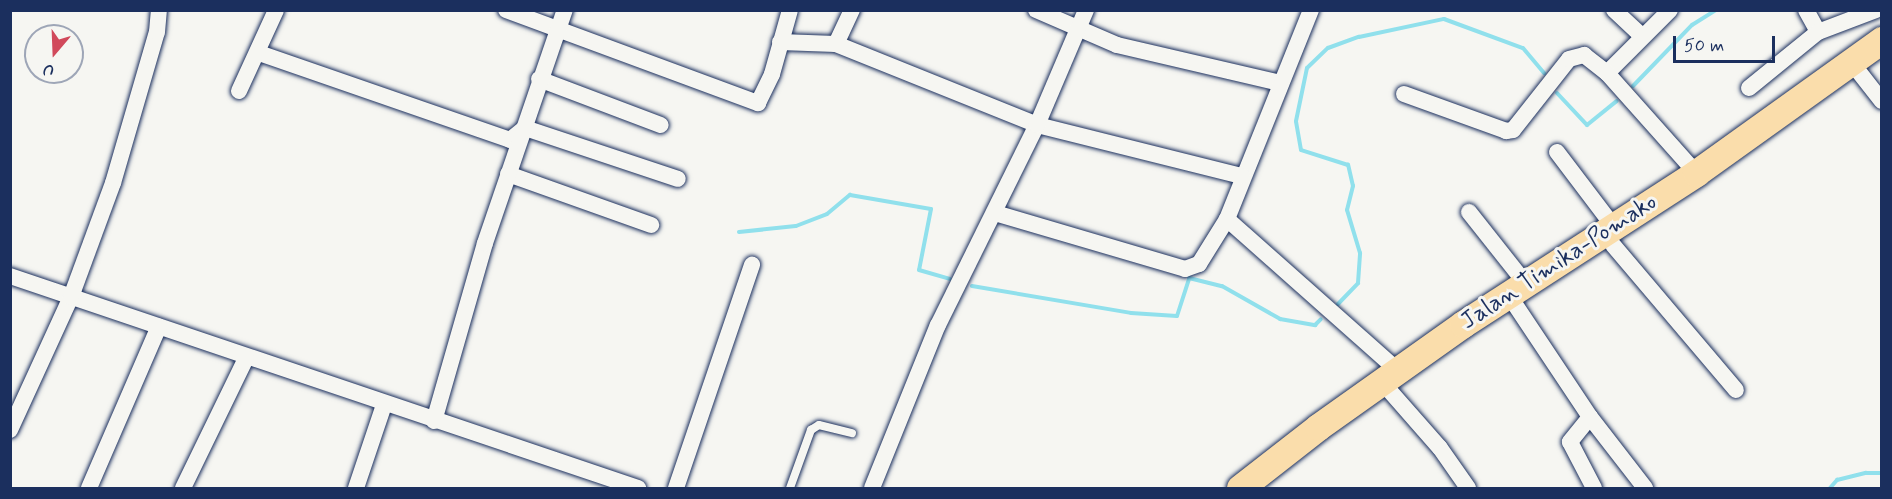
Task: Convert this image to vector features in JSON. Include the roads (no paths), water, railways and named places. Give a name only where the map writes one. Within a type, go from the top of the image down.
[{"type":"highway","name":"Jalan Timika-Pomako","points":[[1614,236],[1696,173],[1881,40]]},
{"type":"highway","name":"Jalan Timika-Pomako","points":[[1240,489],[1394,380],[1614,236],[1881,55]]},
{"type":"highway","name":"Jalan Timika-Pomako","points":[[1261,489],[1394,380]]},
{"type":"street","points":[[10,430],[72,297],[113,183],[156,32],[159,10]]},
{"type":"street","points":[[239,91],[259,53],[276,10]]},
{"type":"street","points":[[506,10],[758,103],[772,74],[790,10]]},
{"type":"street","points":[[434,421],[508,174],[525,128],[539,79],[565,10]]},
{"type":"street","points":[[836,44],[852,10]]},
{"type":"street","points":[[1036,10],[1078,30],[1143,53],[1280,83]]},
{"type":"street","points":[[872,489],[938,325],[1037,125],[1086,10]]},
{"type":"street","points":[[995,213],[1185,269],[1199,264],[1227,219],[1242,176],[1311,10]]},
{"type":"street","points":[[1614,10],[1642,36]]},
{"type":"street","points":[[1607,73],[1670,10]]},
{"type":"street","points":[[1806,10],[1818,32]]},
{"type":"street","points":[[1749,88],[1818,32],[1876,10]]},
{"type":"street","points":[[780,42],[836,44],[1037,125],[1242,176]]},
{"type":"street","points":[[259,53],[510,140],[525,128]]},
{"type":"street","points":[[1404,94],[1506,131],[1517,128],[1574,56],[1590,58],[1607,73],[1696,173]]},
{"type":"street","points":[[1859,72],[1881,101]]},
{"type":"street","points":[[539,79],[661,125]]},
{"type":"street","points":[[525,128],[678,180]]},
{"type":"street","points":[[1557,152],[1614,236],[1736,390]]},
{"type":"street","points":[[508,174],[651,225]]},
{"type":"street","points":[[1469,212],[1521,295],[1590,417],[1646,489]]},
{"type":"street","points":[[1227,219],[1394,380],[1468,489]]},
{"type":"street","points":[[676,489],[752,265]]},
{"type":"street","points":[[10,276],[384,405],[639,489]]},
{"type":"street","points":[[89,489],[159,326]]},
{"type":"street","points":[[183,489],[246,358]]},
{"type":"street","points":[[356,489],[384,405]]},
{"type":"street","points":[[1590,417],[1570,442],[1594,489]]},
{"type":"lane","points":[[790,489],[811,430],[819,425],[852,433]]},
{"type":"waterway","points":[[1633,86],[1692,25],[1716,10]]},
{"type":"waterway","points":[[1338,304],[1358,283],[1360,253],[1347,210],[1353,186],[1348,165],[1301,150],[1296,121],[1307,68],[1328,48],[1359,37],[1444,19],[1523,48],[1544,73]]},
{"type":"waterway","points":[[1557,93],[1587,125],[1617,101]]},
{"type":"waterway","points":[[739,232],[796,226],[827,214],[850,195],[931,209],[919,270],[950,279]]},
{"type":"waterway","points":[[972,286],[1131,313],[1177,316],[1189,278],[1222,286],[1280,319],[1315,325],[1321,319]]},
{"type":"waterway","points":[[1830,488],[1837,480],[1866,473],[1882,473]]}]
